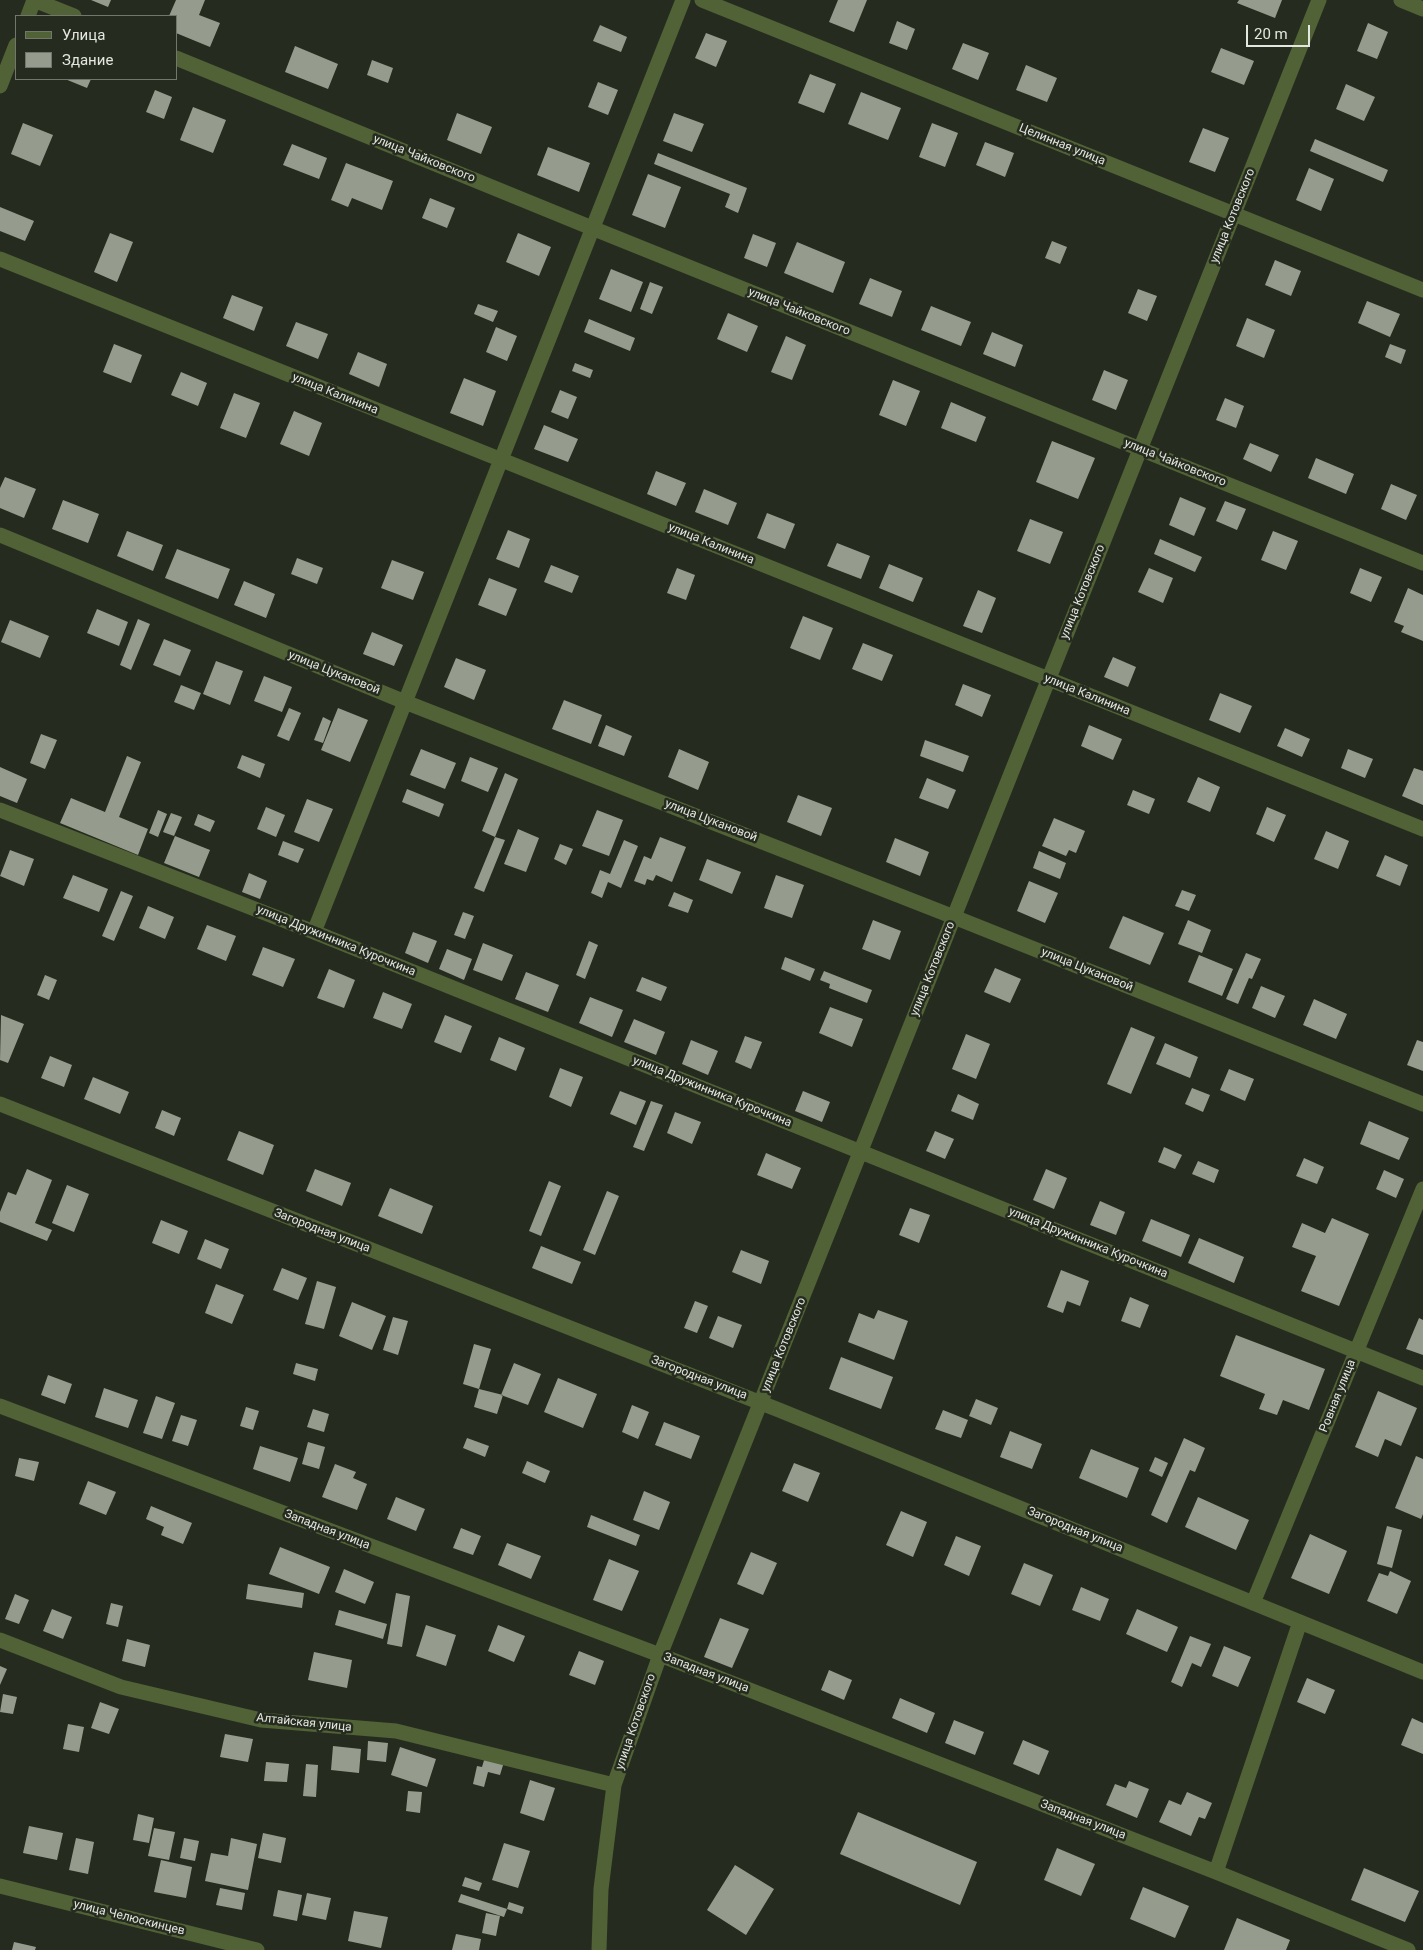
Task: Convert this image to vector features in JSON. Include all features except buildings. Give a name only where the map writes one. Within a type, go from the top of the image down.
[{"type":"street","points":[[28,15],[34,0],[72,15]]},
{"type":"street","points":[[314,932],[683,0]]},
{"type":"street","name":"Целинная улица","points":[[702,0],[1423,290]]},
{"type":"street","name":"улица Котовского","points":[[599,1950],[601,1889],[614,1785],[660,1655],[1319,0]]},
{"type":"street","points":[[1401,0],[1423,8]]},
{"type":"street","points":[[0,86],[15,48]]},
{"type":"street","name":"улица Чайковского","points":[[178,59],[1423,563]]},
{"type":"street","name":"улица Калинина","points":[[0,259],[1423,829]]},
{"type":"street","name":"улица Цукановой","points":[[0,535],[405,702],[954,917],[1423,1104]]},
{"type":"street","name":"улица Дружинника Курочкина","points":[[0,810],[314,932],[1423,1378]]},
{"type":"street","name":"Загородная улица","points":[[0,1104],[761,1402],[1423,1672]]},
{"type":"street","name":"Ровная улица","points":[[1254,1603],[1423,1189]]},
{"type":"street","name":"Западная улица","points":[[0,1406],[660,1655],[1216,1872],[1408,1950]]},
{"type":"street","points":[[1216,1872],[1300,1622]]},
{"type":"street","name":"Алтайская улица","points":[[0,1640],[121,1687],[242,1716],[261,1720],[396,1731],[614,1785]]},
{"type":"street","name":"улица Челюскинцев","points":[[0,1886],[258,1950]]}]
